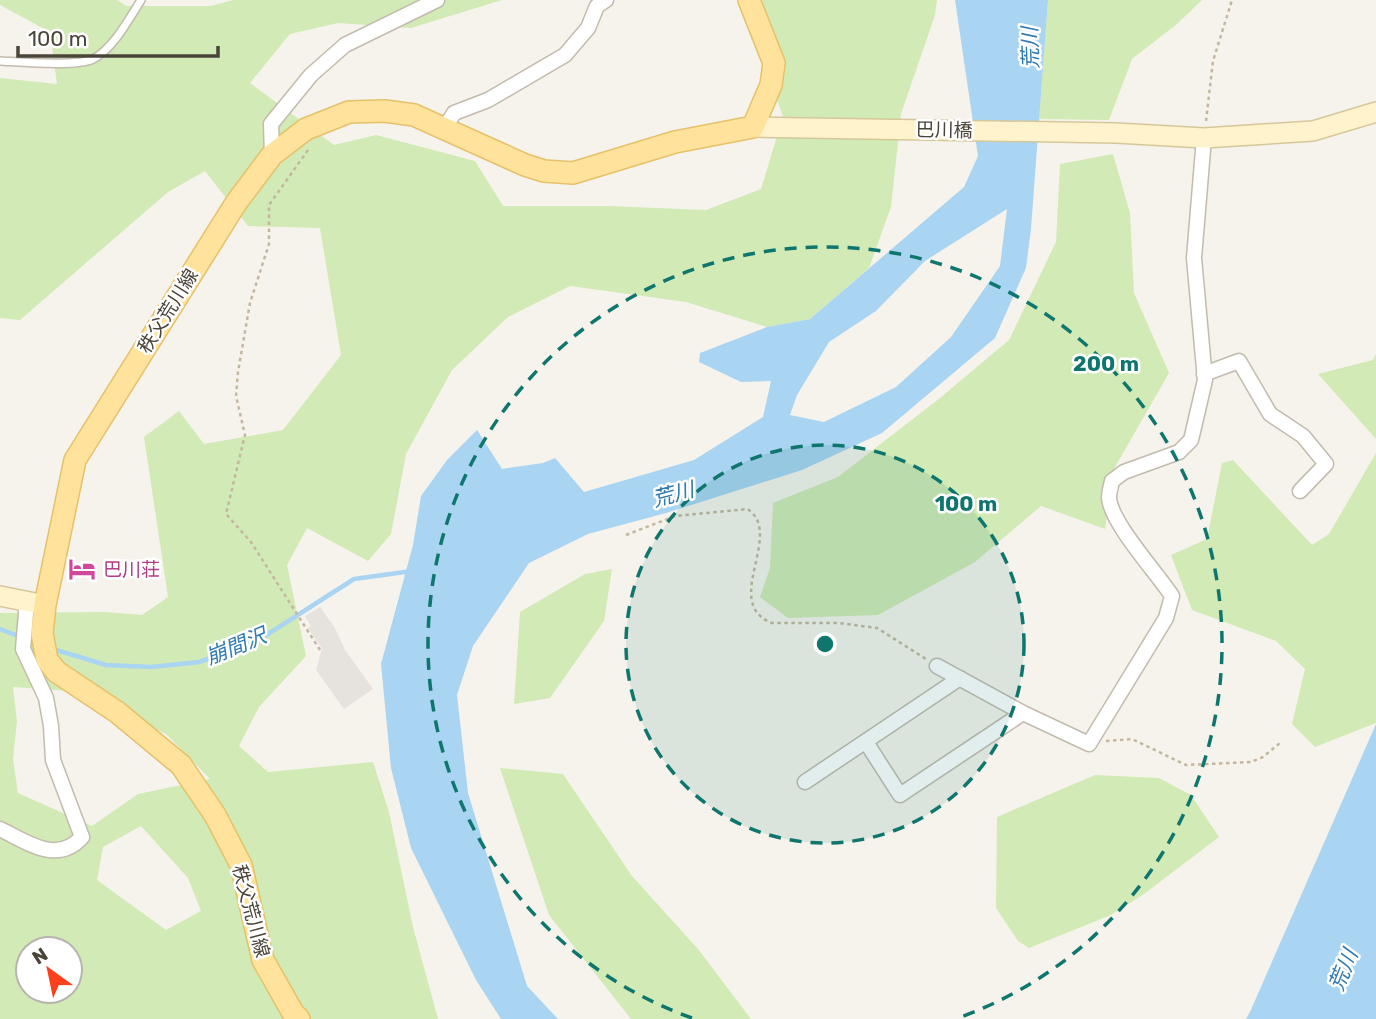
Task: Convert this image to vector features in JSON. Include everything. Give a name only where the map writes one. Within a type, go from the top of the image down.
[{"type":"main road","points":[[749,0],[774,63],[762,127]]},
{"type":"main road","name":"秩父荒川線","points":[[299,1019],[263,960],[241,865],[215,815],[181,765],[135,726],[57,672],[47,660],[36,603],[75,460],[236,203],[272,155],[306,129],[349,113],[385,111],[414,116],[525,165],[544,171],[573,173],[675,142],[762,127]]},
{"type":"main road","name":"巴川橋","points":[[762,127],[1116,133],[1204,138],[1313,131],[1376,112]]},
{"type":"main road","points":[[0,596],[36,603]]},
{"type":"street","points":[[272,155],[271,124],[311,75],[345,45],[437,0]]},
{"type":"street","points":[[444,129],[454,113],[488,100],[565,55],[588,28],[597,6],[606,0]]},
{"type":"street","points":[[937,666],[1023,713],[1089,744],[1166,618],[1172,596],[1112,511],[1109,496],[1112,481],[1124,472],[1179,452],[1191,440],[1205,380],[1194,258],[1204,138]]},
{"type":"street","points":[[1204,374],[1239,361],[1270,414],[1303,436],[1326,464],[1300,491]]},
{"type":"street","points":[[0,829],[33,846],[53,852],[63,851],[82,837],[52,760],[51,726],[46,698],[23,649],[36,603]]},
{"type":"street","points":[[804,782],[960,678]]},
{"type":"street","points":[[866,741],[900,795],[1023,713]]},
{"type":"lane","points":[[0,61],[92,60],[107,47],[141,0]]},
{"type":"path","points":[[1204,138],[1213,61],[1232,0]]},
{"type":"path","points":[[307,151],[269,205],[269,244],[250,303],[238,372],[236,396],[245,435],[226,514],[251,542],[320,650]]},
{"type":"path","points":[[626,535],[675,516],[748,509],[758,519],[761,536],[750,589],[761,619],[772,623],[839,623],[877,628],[937,666]]},
{"type":"path","points":[[1093,738],[1109,742],[1132,739],[1178,764],[1186,765],[1251,762],[1263,757],[1280,743]]},
{"type":"shaded area","points":[[320,607],[335,628],[345,650],[373,689],[344,709],[316,670],[322,649],[308,628],[311,626],[305,616]]},
{"type":"green space","points":[[0,0],[117,0],[126,6],[211,6],[233,0],[502,0],[411,28],[338,23],[290,34],[250,83],[334,145],[376,135],[475,161],[503,206],[706,210],[761,189],[783,116],[738,0],[937,0],[935,15],[901,114],[891,207],[869,268],[810,319],[767,327],[686,302],[570,286],[508,317],[452,370],[406,454],[391,534],[368,561],[307,528],[287,565],[306,656],[259,707],[239,746],[268,772],[373,762],[389,812],[413,927],[438,1019],[0,1019],[0,613],[105,612],[142,615],[168,597],[144,437],[179,411],[204,444],[283,430],[341,355],[320,228],[248,226],[205,171],[168,192],[20,320],[0,318],[0,78],[57,84],[50,32],[0,5]],"holes":[[[13,687],[70,691],[166,734],[210,779],[138,794],[92,826],[18,793],[13,759],[17,721]],[[141,826],[188,878],[201,911],[166,930],[97,880],[103,847]]]},
{"type":"green space","points":[[1048,0],[1202,0],[1177,24],[1132,59],[1109,120],[1039,119]]},
{"type":"green space","points":[[1113,154],[1130,213],[1134,293],[1169,373],[1115,467],[1105,529],[1041,506],[975,562],[878,615],[788,618],[760,597],[770,568],[773,503],[838,477],[940,398],[1009,340],[1056,242],[1060,164]]},
{"type":"green space","points":[[1376,354],[1376,439],[1318,374],[1373,360]]},
{"type":"green space","points":[[1376,453],[1376,723],[1315,747],[1292,724],[1305,669],[1276,641],[1192,610],[1171,555],[1207,539],[1222,463],[1233,460],[1312,545],[1329,534]]},
{"type":"green space","points":[[612,569],[604,621],[550,698],[514,704],[520,612],[585,574]]},
{"type":"green space","points":[[500,768],[563,774],[632,876],[698,949],[751,1019],[631,1019],[549,915]]},
{"type":"green space","points":[[1095,775],[1159,778],[1191,795],[1219,837],[1144,894],[1111,915],[1029,948],[1018,941],[996,908],[997,817]]},
{"type":"water","name":"荒川","points":[[955,0],[1048,0],[1026,268],[995,338],[882,433],[802,470],[666,513],[588,534],[529,563],[473,646],[457,695],[468,793],[527,986],[558,1019],[501,1019],[476,980],[411,848],[391,768],[381,664],[413,545],[421,496],[447,460],[477,430],[502,469],[543,463],[555,458],[584,492],[694,460],[763,417],[771,381],[741,382],[699,362],[700,353],[767,327],[810,319],[964,187],[978,156]],"holes":[[[1007,209],[1000,266],[951,337],[896,387],[824,422],[790,415],[797,395],[829,342],[876,311],[925,261]]]},
{"type":"water","name":"荒川","points":[[1376,724],[1376,1019],[1246,1019],[1250,1012]]},
{"type":"waterway","name":"崩間沢","points":[[53,649],[106,665],[151,667],[199,662],[254,643],[354,579],[412,571]]},
{"type":"waterway","name":"崩間沢","points":[[0,629],[39,644]]},
{"type":"place","name":"巴川荘","points":[[82,569]]}]
